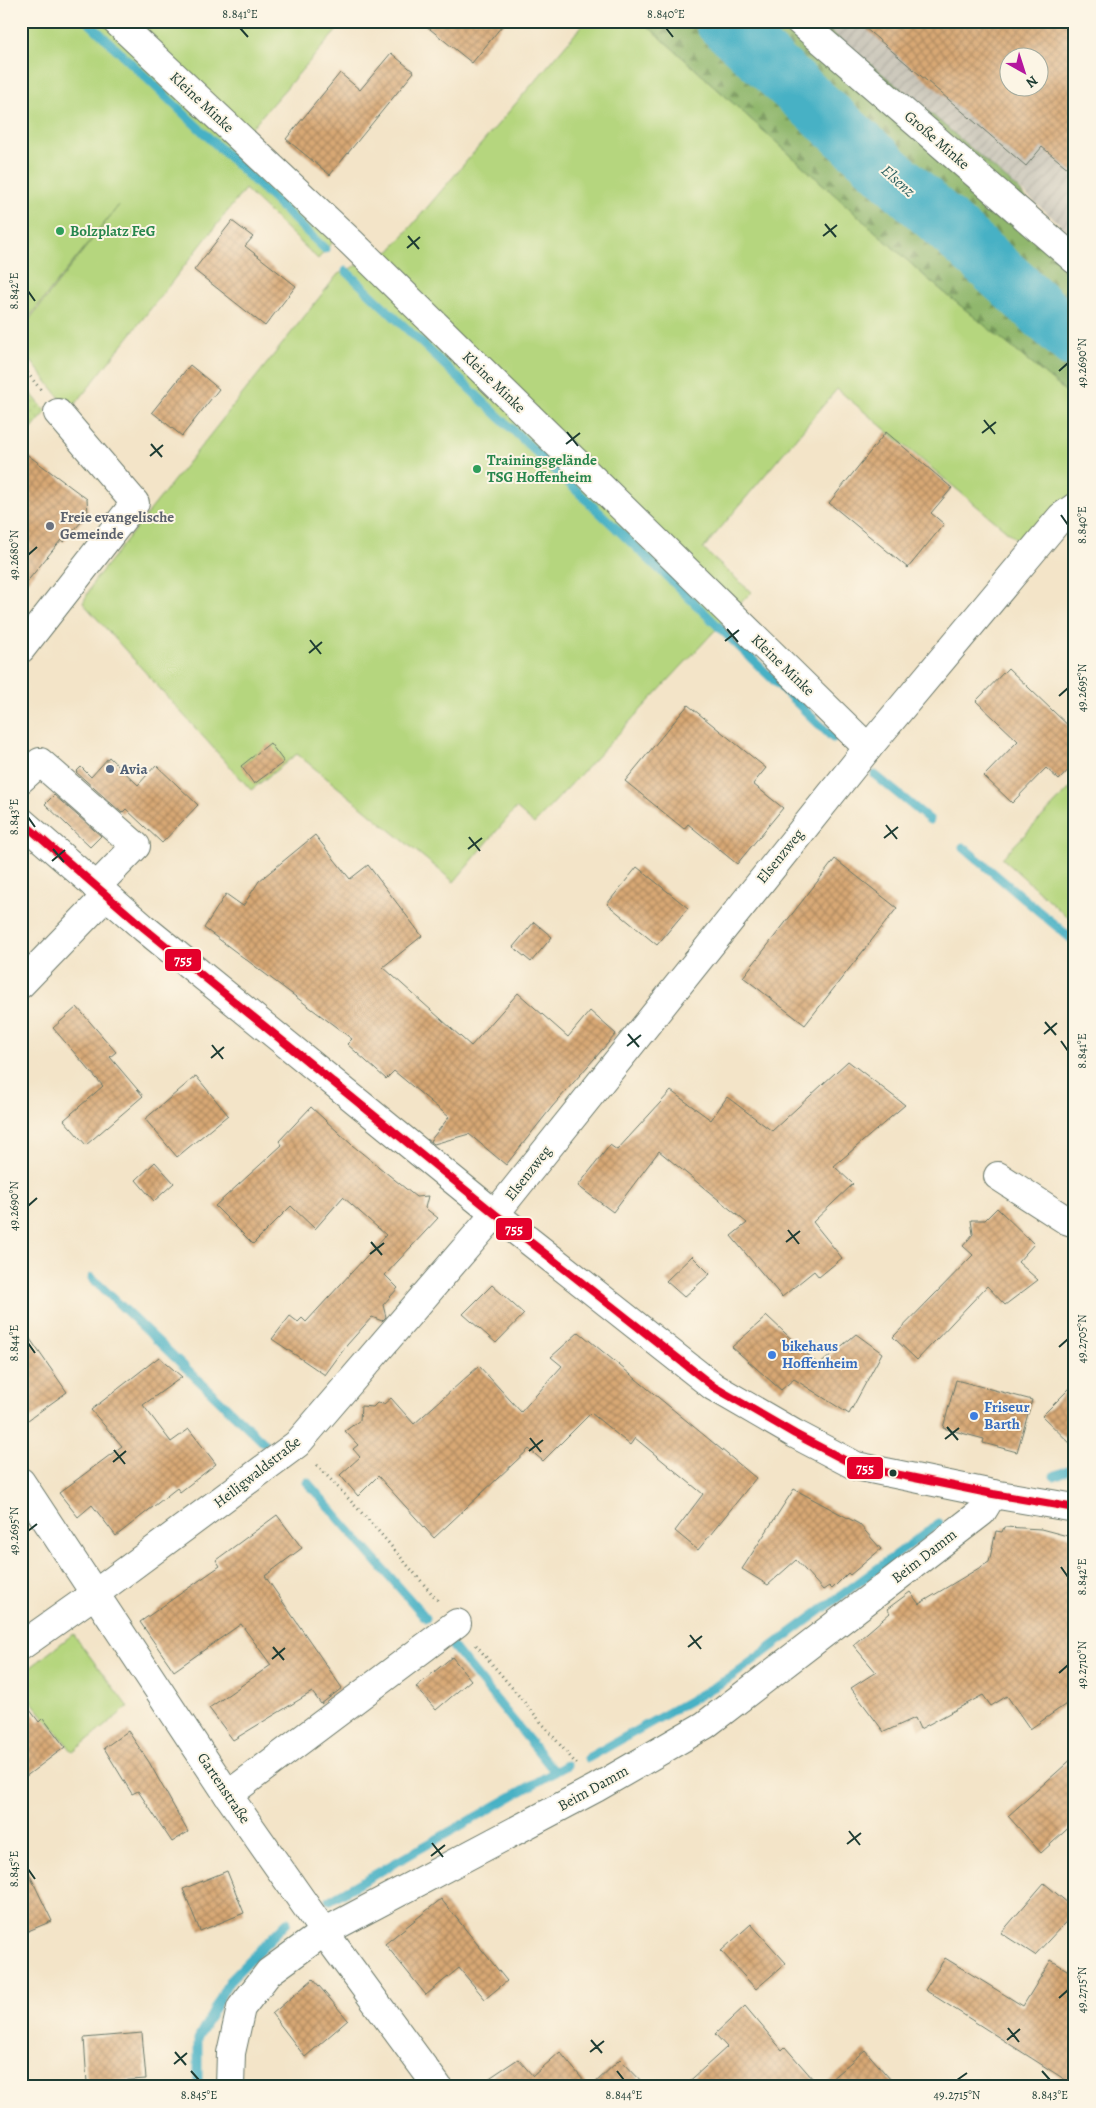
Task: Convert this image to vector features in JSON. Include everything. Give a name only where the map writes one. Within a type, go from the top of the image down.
[{"type":"street","name":"Kleine Minke","points":[[116,21],[359,250],[868,748]]},
{"type":"street","name":"Große Minke","points":[[799,21],[1075,260]]},
{"type":"street","points":[[21,649],[135,503],[58,413]]},
{"type":"street","name":"Elsenzweg","points":[[495,1214],[868,748],[1061,517],[1075,507]]},
{"type":"street","points":[[21,779],[40,762],[136,846],[101,892],[21,984]]},
{"type":"street","points":[[21,822],[101,892],[495,1214],[714,1387],[795,1434],[856,1466],[993,1494],[1075,1508]]},
{"type":"street","points":[[998,1176],[1066,1220],[1075,1223]]},
{"type":"street","name":"Heiligwaldstraße","points":[[21,1646],[96,1593],[297,1444],[495,1214]]},
{"type":"street","name":"Gartenstraße","points":[[21,1482],[228,1795],[324,1932],[438,2087]]},
{"type":"street","name":"Beim Damm","points":[[230,2087],[231,2053],[241,2008],[269,1972],[324,1932],[596,1788],[705,1725],[982,1512],[993,1494]]},
{"type":"street","points":[[228,1795],[457,1623]]},
{"type":"shaded area","points":[[817,21],[1075,21],[1075,237],[923,107]]},
{"type":"green space","points":[[21,21],[103,21],[333,242],[318,259],[245,189],[70,411],[21,348],[21,330],[119,205],[21,327]]},
{"type":"green space","points":[[125,21],[345,21],[244,136]]},
{"type":"green space","name":"Trainingsgelände TSG Hoffenheim","points":[[586,21],[642,21],[929,280],[1075,399],[1075,491],[1027,548],[837,389],[703,549],[751,592],[534,824],[516,808],[454,882],[297,754],[251,790],[83,603],[94,581],[338,274],[390,251]]},
{"type":"green space","points":[[642,21],[817,21],[923,107],[1019,190],[1075,261],[1075,399],[929,280]]},
{"type":"green space","points":[[21,381],[46,412],[21,442]]},
{"type":"green space","points":[[1075,783],[1075,924],[1002,858]]},
{"type":"green space","points":[[73,1634],[128,1707],[73,1752],[21,1689],[21,1675]]},
{"type":"building","points":[[420,21],[506,21],[472,63]]},
{"type":"building","points":[[857,21],[1075,21],[1075,174],[1042,147],[1026,166]]},
{"type":"building","points":[[391,53],[414,72],[330,175],[286,139],[340,73],[360,90]]},
{"type":"building","points":[[232,221],[253,237],[245,246],[296,286],[265,326],[194,270]]},
{"type":"building","points":[[190,365],[219,389],[182,436],[152,412]]},
{"type":"building","points":[[886,432],[952,488],[931,513],[944,524],[908,568],[829,503]]},
{"type":"building","name":"Freie evangelische Gemeinde","points":[[21,450],[87,499],[88,514],[64,542],[61,540],[21,589]]},
{"type":"building","points":[[1008,668],[1075,732],[1075,763],[1059,780],[1046,768],[1012,803],[984,776],[1018,741],[976,701]]},
{"type":"building","points":[[688,705],[766,768],[753,784],[783,808],[737,864],[688,824],[684,829],[625,781]]},
{"type":"building","points":[[270,743],[284,762],[254,784],[241,766]]},
{"type":"building","points":[[109,757],[138,785],[156,765],[198,805],[162,843],[126,809],[122,813],[76,772],[81,767],[91,777]]},
{"type":"building","points":[[54,795],[101,836],[90,847],[45,804]]},
{"type":"building","points":[[315,835],[350,879],[368,865],[422,936],[383,967],[471,1046],[518,993],[568,1037],[590,1011],[616,1034],[552,1107],[506,1165],[469,1134],[434,1144],[430,1141],[449,1117],[394,1071],[386,1079],[347,1044],[352,1039],[204,928],[226,894],[243,906],[259,881]]},
{"type":"building","points":[[835,859],[897,908],[805,1025],[743,977]]},
{"type":"building","points":[[637,867],[688,908],[657,945],[607,904]]},
{"type":"building","points":[[534,922],[552,937],[531,962],[513,947]]},
{"type":"building","points":[[77,1007],[116,1052],[110,1057],[143,1096],[86,1145],[64,1120],[103,1086],[53,1028]]},
{"type":"building","points":[[848,1061],[905,1105],[834,1166],[853,1184],[813,1222],[842,1258],[819,1277],[814,1271],[782,1297],[731,1236],[747,1223],[659,1151],[613,1212],[578,1186],[610,1145],[617,1150],[671,1091],[711,1120],[727,1097],[772,1131]]},
{"type":"building","points":[[196,1076],[228,1115],[177,1157],[145,1119]]},
{"type":"building","points":[[311,1107],[352,1145],[416,1197],[428,1196],[425,1208],[438,1218],[385,1275],[398,1288],[383,1305],[386,1317],[382,1321],[372,1317],[347,1345],[325,1375],[272,1339],[290,1316],[298,1322],[302,1318],[306,1322],[386,1235],[343,1197],[315,1229],[291,1206],[253,1244],[215,1206],[282,1145],[279,1141]]},
{"type":"building","points":[[155,1162],[174,1183],[154,1201],[136,1180]]},
{"type":"building","points":[[997,1208],[1034,1244],[1018,1262],[1038,1280],[1005,1305],[987,1286],[917,1360],[893,1337],[973,1255],[963,1246],[973,1234],[971,1220],[985,1220]]},
{"type":"building","points":[[692,1256],[710,1274],[684,1297],[666,1281]]},
{"type":"building","points":[[492,1285],[524,1314],[496,1343],[463,1314]]},
{"type":"building","points":[[767,1316],[819,1365],[856,1334],[882,1353],[849,1414],[794,1379],[781,1390],[732,1347]]},
{"type":"building","points":[[21,1326],[67,1392],[21,1425]]},
{"type":"building","points":[[579,1332],[756,1478],[698,1550],[675,1531],[703,1494],[635,1438],[630,1445],[591,1413],[543,1461],[529,1449],[434,1538],[378,1476],[358,1496],[340,1475],[360,1457],[353,1449],[358,1445],[345,1431],[360,1420],[361,1406],[373,1407],[377,1403],[384,1404],[391,1398],[414,1424],[479,1366],[521,1412],[562,1366],[551,1357]]},
{"type":"building","points":[[159,1357],[182,1377],[143,1405],[171,1442],[189,1429],[216,1464],[180,1492],[177,1488],[116,1536],[92,1505],[78,1517],[59,1493],[122,1446],[91,1410]]},
{"type":"building","points":[[956,1380],[1032,1400],[1017,1452],[983,1443],[984,1439],[943,1428]]},
{"type":"building","points":[[1075,1383],[1075,1448],[1042,1416]]},
{"type":"building","points":[[794,1489],[859,1524],[881,1549],[850,1575],[848,1573],[832,1589],[829,1586],[823,1590],[796,1560],[768,1585],[742,1569]]},
{"type":"building","points":[[277,1515],[302,1548],[265,1576],[342,1688],[321,1704],[312,1692],[233,1740],[209,1708],[271,1665],[241,1624],[174,1671],[140,1622],[220,1566],[216,1560]]},
{"type":"building","points":[[1004,1527],[1041,1529],[1075,1538],[1075,1698],[1030,1729],[1007,1696],[991,1706],[983,1695],[920,1729],[915,1718],[884,1732],[851,1688],[876,1672],[853,1645],[890,1613],[887,1609],[910,1592],[919,1604],[989,1562],[996,1531],[1002,1532]]},
{"type":"building","points":[[452,1657],[471,1680],[436,1710],[416,1687]]},
{"type":"building","points":[[21,1698],[39,1722],[43,1718],[65,1747],[21,1780]]},
{"type":"building","points":[[128,1731],[149,1762],[188,1832],[172,1842],[138,1791],[132,1794],[104,1748]]},
{"type":"building","points":[[1075,1756],[1075,1822],[1041,1853],[1008,1816]]},
{"type":"building","points":[[21,1857],[52,1921],[21,1934]]},
{"type":"building","points":[[227,1871],[244,1913],[200,1931],[183,1889]]},
{"type":"building","points":[[1044,1883],[1075,1909],[1075,1912],[1035,1955],[1001,1933]]},
{"type":"building","points":[[441,1899],[507,1981],[485,1999],[459,1968],[426,1995],[385,1944]]},
{"type":"building","points":[[751,1924],[786,1963],[756,1989],[721,1951]]},
{"type":"building","points":[[945,1958],[1023,2006],[1051,1960],[1075,1975],[1075,2086],[925,1990]]},
{"type":"building","points":[[313,1979],[348,2020],[305,2057],[272,2014]]},
{"type":"building","points":[[745,2006],[782,2050],[785,2047],[820,2087],[683,2087],[727,2047],[715,2034]]},
{"type":"building","points":[[142,2033],[146,2079],[87,2083],[84,2038]]},
{"type":"building","points":[[865,2050],[897,2087],[822,2087]]},
{"type":"building","points":[[560,2052],[589,2087],[476,2087],[518,2059],[533,2076]]},
{"type":"building","points":[[620,2059],[647,2087],[591,2087]]},
{"type":"waterway","points":[[87,21],[325,249]]},
{"type":"waterway","name":"Elsenz","points":[[722,21],[1075,341]]},
{"type":"waterway","points":[[346,271],[682,591],[833,738]]},
{"type":"waterway","points":[[875,775],[930,820]]},
{"type":"waterway","points":[[963,847],[1075,942]]},
{"type":"waterway","points":[[92,1278],[263,1442]]},
{"type":"waterway","points":[[1054,1476],[1075,1467]]},
{"type":"waterway","points":[[307,1482],[426,1618]]},
{"type":"waterway","points":[[588,1758],[728,1679],[939,1523]]},
{"type":"waterway","points":[[450,1643],[555,1772]]},
{"type":"waterway","points":[[330,1900],[567,1765]]},
{"type":"waterway","points":[[198,2087],[198,2039],[229,1981],[287,1922]]},
{"type":"transit line","name":"755","points":[[21,821],[144,928],[495,1214],[714,1387],[795,1434],[856,1466],[993,1494],[1075,1508]]},
{"type":"place","name":"Bolzplatz FeG","points":[[60,231]]},
{"type":"place","name":"Trainingsgelände TSG Hoffenheim","points":[[477,469]]},
{"type":"place","name":"Freie evangelische Gemeinde","points":[[50,526]]},
{"type":"place","name":"Avia","points":[[110,769]]},
{"type":"place","name":"bikehaus Hoffenheim","points":[[772,1355]]},
{"type":"place","name":"Friseur Barth","points":[[974,1416]]}]
